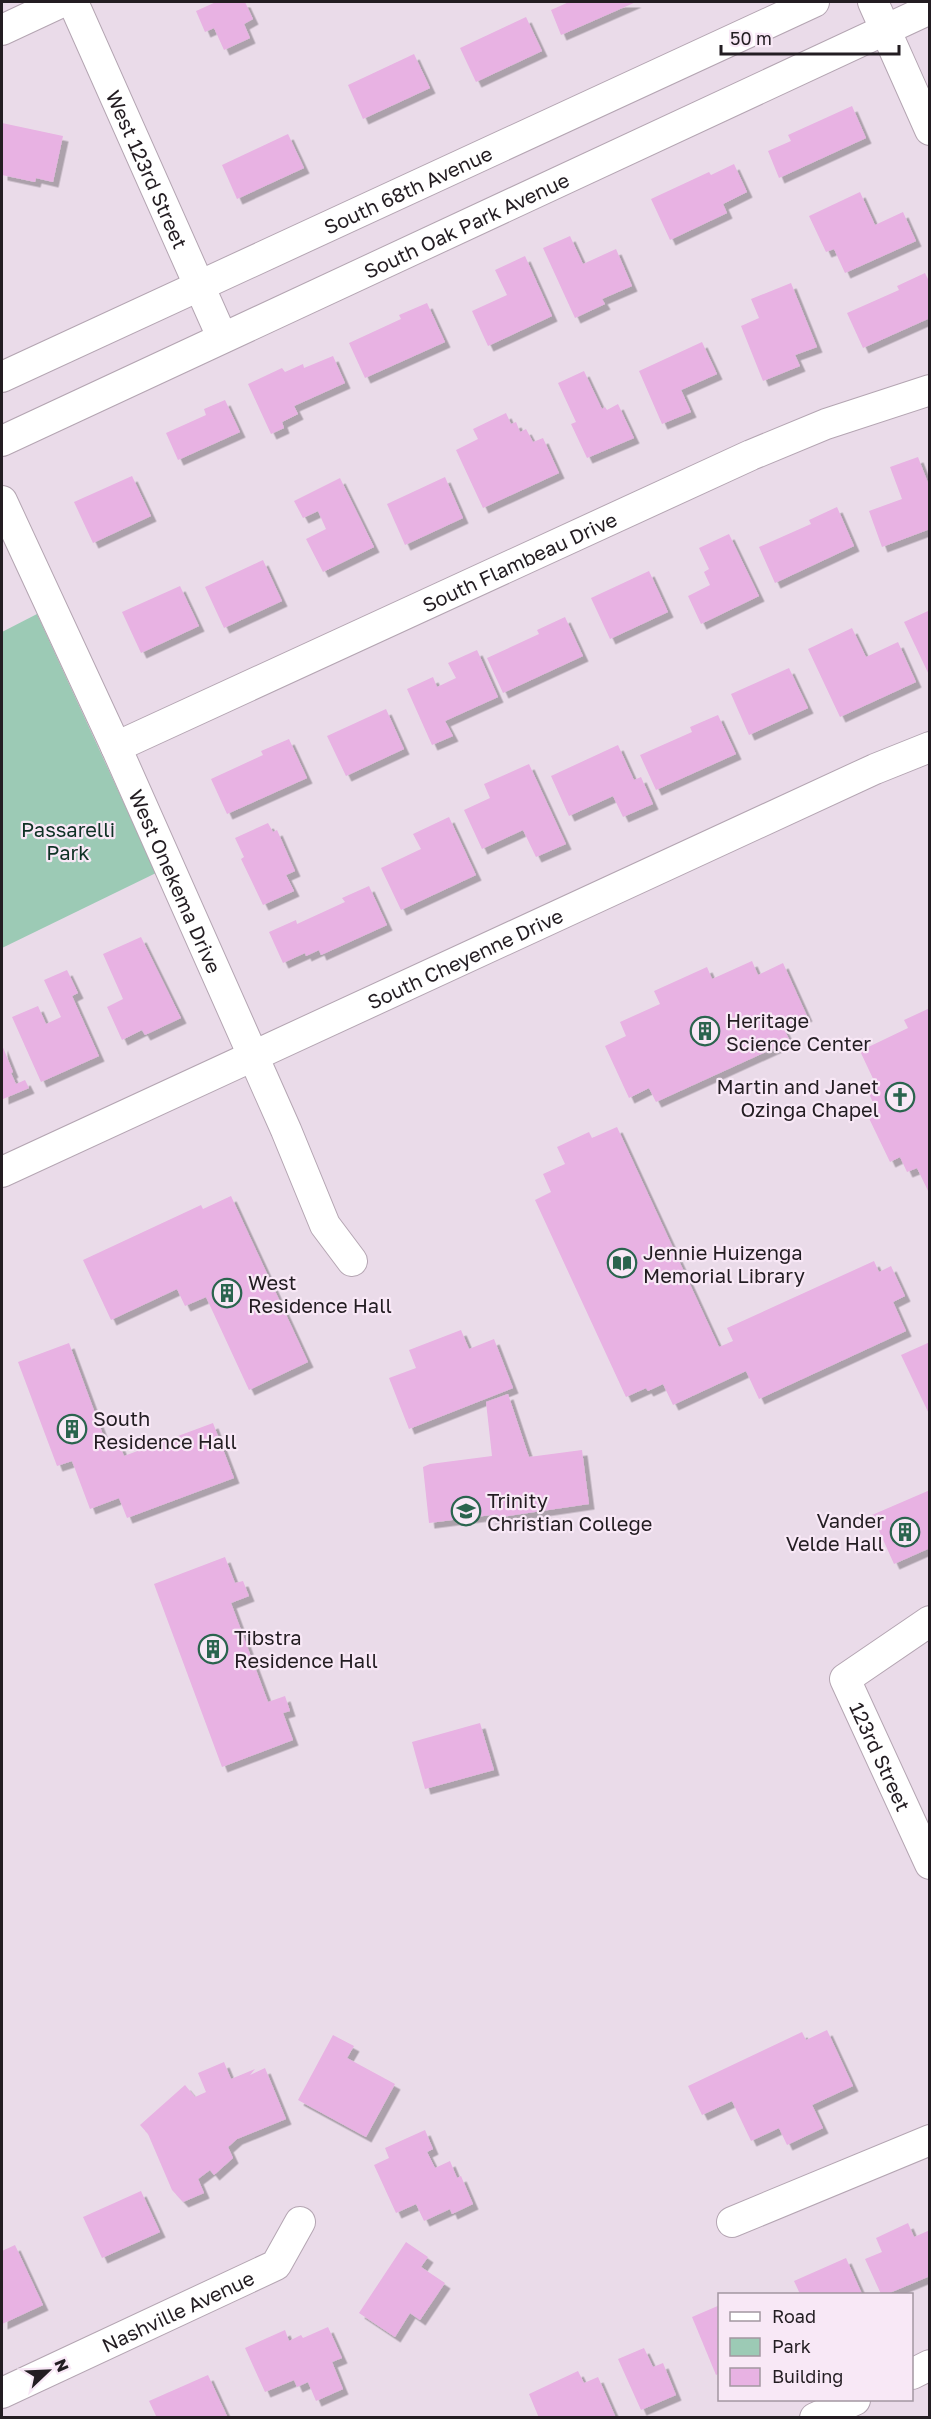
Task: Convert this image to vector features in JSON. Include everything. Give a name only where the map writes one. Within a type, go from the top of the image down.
[{"type":"street","points":[[2,30],[62,2]]},
{"type":"street","name":"West 123rd Street","points":[[73,2],[222,337]]},
{"type":"street","name":"South 68th Avenue","points":[[2,377],[814,2]]},
{"type":"street","points":[[873,2],[930,130]]},
{"type":"street","name":"South Oak Park Avenue","points":[[2,441],[930,9]]},
{"type":"street","name":"South Flambeau Drive","points":[[116,747],[751,455],[826,424],[930,390]]},
{"type":"street","name":"West Onekema Drive","points":[[2,501],[116,747],[286,1130],[325,1225],[352,1261]]},
{"type":"street","name":"South Cheyenne Drive","points":[[2,1172],[875,769],[930,747]]},
{"type":"street","name":"123rd Street","points":[[930,1621],[845,1679],[930,1864]]},
{"type":"street","points":[[732,2222],[930,2140]]},
{"type":"street","name":"Nashville Avenue","points":[[2,2393],[276,2265],[300,2222]]},
{"type":"street","points":[[913,2374],[930,2365]]},
{"type":"street","points":[[815,2418],[853,2401]]},
{"type":"green space","name":"Passarelli Park","points":[[37,614],[156,873],[2,948],[2,632]]},
{"type":"building","points":[[216,2],[245,2],[253,19],[244,24],[250,38],[224,50],[214,28],[205,32],[196,11]]},
{"type":"building","points":[[569,2],[636,2],[561,35],[551,10]]},
{"type":"building","points":[[526,17],[542,51],[476,82],[460,48]]},
{"type":"building","points":[[414,54],[430,88],[363,119],[348,85]]},
{"type":"building","points":[[852,106],[866,138],[779,178],[768,151],[791,141],[788,135]]},
{"type":"building","points":[[2,123],[63,136],[53,182],[36,178],[35,182],[2,175]]},
{"type":"building","points":[[288,134],[304,168],[237,199],[222,165]]},
{"type":"building","points":[[734,164],[747,192],[723,204],[727,213],[670,240],[651,199],[709,172],[711,175]]},
{"type":"building","points":[[860,192],[875,225],[903,212],[916,241],[845,273],[834,249],[826,252],[809,216]]},
{"type":"building","points":[[570,236],[583,264],[616,249],[632,286],[602,299],[605,304],[575,318],[543,248]]},
{"type":"building","points":[[525,256],[552,316],[488,346],[472,311],[507,295],[495,270]]},
{"type":"building","points":[[925,273],[930,283],[930,318],[863,348],[847,313],[899,290],[897,286]]},
{"type":"building","points":[[791,283],[817,347],[795,355],[800,366],[763,381],[741,326],[759,318],[751,299]]},
{"type":"building","points":[[427,303],[445,342],[365,378],[349,343],[401,319],[399,315]]},
{"type":"building","points":[[702,342],[717,374],[681,390],[691,412],[662,424],[639,371]]},
{"type":"building","points":[[333,356],[345,383],[294,406],[298,414],[282,422],[284,428],[271,434],[248,384],[282,368],[285,372],[303,364],[304,368]]},
{"type":"building","points":[[584,371],[602,409],[605,407],[607,410],[618,404],[634,438],[587,458],[571,424],[576,422],[558,383]]},
{"type":"building","points":[[225,400],[240,432],[178,460],[166,433],[206,415],[204,409]]},
{"type":"building","points":[[506,413],[511,424],[516,422],[520,432],[526,429],[533,442],[543,438],[559,473],[483,508],[456,450],[478,439],[473,429]]},
{"type":"building","points":[[918,457],[930,488],[930,529],[882,547],[869,511],[902,499],[890,467]]},
{"type":"building","points":[[132,476],[151,516],[93,543],[74,502]]},
{"type":"building","points":[[445,477],[463,518],[405,545],[387,504]]},
{"type":"building","points":[[340,478],[374,547],[323,572],[306,539],[326,529],[318,511],[303,518],[294,501]]},
{"type":"building","points":[[837,507],[854,546],[775,583],[759,547],[811,524],[809,520]]},
{"type":"building","points":[[729,534],[759,596],[701,624],[688,596],[710,585],[704,572],[709,569],[699,548]]},
{"type":"building","points":[[263,560],[282,601],[224,628],[205,587]]},
{"type":"building","points":[[649,571],[668,612],[610,639],[591,598]]},
{"type":"building","points":[[180,586],[199,626],[141,653],[122,612]]},
{"type":"building","points":[[928,611],[930,613],[930,677],[904,622]]},
{"type":"building","points":[[565,617],[583,656],[503,693],[487,658],[539,634],[537,630]]},
{"type":"building","points":[[852,628],[866,657],[898,642],[916,682],[840,717],[808,649]]},
{"type":"building","points":[[477,650],[498,697],[445,721],[453,736],[432,745],[407,689],[433,677],[437,687],[456,678],[448,663]]},
{"type":"building","points":[[789,668],[808,708],[749,735],[731,694]]},
{"type":"building","points":[[386,709],[404,749],[346,776],[327,736]]},
{"type":"building","points":[[718,715],[736,754],[656,790],[640,755],[692,732],[690,727]]},
{"type":"building","points":[[289,739],[307,778],[227,814],[211,779],[263,755],[261,751]]},
{"type":"building","points":[[618,745],[634,780],[641,777],[653,804],[623,817],[613,796],[569,816],[551,776]]},
{"type":"building","points":[[529,764],[566,844],[536,857],[523,830],[482,849],[464,810],[490,798],[484,784]]},
{"type":"building","points":[[449,817],[476,875],[401,910],[381,868],[421,849],[413,834]]},
{"type":"building","points":[[268,823],[273,832],[277,830],[295,871],[286,875],[294,891],[263,905],[241,859],[244,857],[235,838]]},
{"type":"building","points":[[369,886],[387,925],[321,955],[319,950],[306,956],[305,953],[283,963],[269,932],[296,920],[297,924],[345,902],[342,898]]},
{"type":"building","points":[[141,937],[181,1018],[145,1035],[142,1030],[122,1040],[107,1007],[123,999],[103,954]]},
{"type":"building","name":"Heritage Science Center","points":[[752,961],[758,975],[783,963],[807,1016],[783,1027],[790,1041],[656,1102],[649,1088],[629,1098],[605,1046],[626,1036],[620,1022],[660,1004],[654,991],[707,967],[712,979]]},
{"type":"building","points":[[67,970],[78,993],[72,996],[99,1056],[41,1082],[12,1017],[38,1006],[46,1024],[61,1017],[44,980]]},
{"type":"building","name":"Martin and Janet Ozinga Chapel","points":[[930,1008],[930,1195],[917,1168],[907,1172],[900,1157],[890,1162],[865,1110],[874,1105],[867,1089],[876,1085],[860,1051],[908,1028],[904,1020]]},
{"type":"building","points":[[2,1045],[16,1084],[25,1080],[29,1088],[3,1099]]},
{"type":"building","name":"Jennie Huizenga Memorial Library","points":[[617,1127],[719,1347],[733,1341],[727,1328],[874,1261],[879,1272],[891,1266],[905,1296],[893,1302],[906,1331],[759,1399],[746,1371],[673,1405],[663,1384],[648,1391],[646,1388],[626,1397],[535,1200],[551,1192],[543,1174],[565,1164],[557,1147],[589,1132],[592,1138]]},
{"type":"building","name":"West Residence Hall","points":[[231,1196],[308,1362],[249,1390],[206,1297],[185,1306],[177,1289],[111,1320],[83,1260],[201,1205],[203,1209]]},
{"type":"building","points":[[461,1330],[469,1349],[494,1339],[513,1388],[409,1429],[389,1378],[416,1368],[409,1350]]},
{"type":"building","points":[[930,1342],[930,1416],[901,1355]]},
{"type":"building","name":"South Residence Hall","points":[[69,1343],[105,1440],[116,1436],[124,1456],[213,1423],[234,1478],[127,1518],[119,1498],[90,1509],[72,1461],[57,1466],[18,1362]]},
{"type":"building","points":[[508,1394],[529,1457],[582,1450],[589,1504],[488,1519],[499,1514],[429,1523],[423,1467],[430,1464],[492,1456],[486,1402]]},
{"type":"building","name":"Vander Velde Hall","points":[[930,1490],[930,1548],[894,1564],[872,1515]]},
{"type":"building","name":"Tibstra Residence Hall","points":[[225,1557],[235,1583],[243,1581],[249,1596],[231,1603],[268,1702],[285,1696],[290,1711],[283,1713],[293,1740],[222,1767],[154,1584]]},
{"type":"building","points":[[480,1723],[494,1770],[425,1789],[412,1742]]},
{"type":"building","points":[[827,2030],[853,2086],[812,2105],[823,2128],[787,2145],[779,2128],[751,2141],[732,2101],[702,2115],[688,2086],[802,2032],[806,2040]]},
{"type":"building","points":[[333,2035],[354,2046],[347,2058],[395,2084],[366,2137],[298,2100]]},
{"type":"building","points":[[224,2062],[231,2079],[255,2069],[250,2075],[265,2068],[286,2119],[237,2139],[228,2147],[233,2158],[214,2175],[210,2170],[198,2179],[204,2193],[183,2202],[172,2190],[148,2134],[140,2125],[185,2085],[195,2097],[206,2092],[198,2073]]},
{"type":"building","points":[[425,2130],[433,2149],[427,2152],[435,2168],[450,2161],[457,2178],[461,2176],[473,2204],[452,2214],[450,2209],[424,2221],[416,2204],[396,2213],[374,2165],[389,2158],[385,2148]]},
{"type":"building","points":[[141,2191],[160,2232],[102,2258],[83,2217]]},
{"type":"building","points":[[908,2223],[914,2237],[930,2230],[930,2276],[889,2293],[881,2293],[865,2259],[882,2252],[876,2238]]},
{"type":"building","points":[[406,2242],[428,2257],[421,2267],[445,2283],[420,2320],[410,2313],[395,2337],[359,2313]]},
{"type":"building","points":[[15,2245],[43,2305],[2,2324],[2,2251]]},
{"type":"building","points":[[846,2258],[862,2293],[800,2293],[794,2281]]},
{"type":"building","points":[[718,2306],[718,2374],[716,2375],[692,2317]]},
{"type":"building","points":[[328,2327],[342,2358],[332,2362],[343,2389],[316,2401],[308,2382],[297,2387],[294,2380],[265,2392],[245,2348],[285,2330],[289,2341],[301,2335],[303,2338]]},
{"type":"building","points":[[644,2348],[653,2367],[663,2363],[676,2395],[641,2410],[618,2359]]},
{"type":"building","points":[[578,2371],[584,2383],[598,2377],[616,2418],[539,2418],[529,2394]]},
{"type":"building","points":[[208,2375],[227,2416],[157,2418],[149,2401]]},
{"type":"place","name":"Heritage Science Center","points":[[705,1031]]},
{"type":"place","name":"Martin and Janet Ozinga Chapel","points":[[900,1097]]},
{"type":"place","name":"Jennie Huizenga Memorial Library","points":[[622,1263]]},
{"type":"place","name":"West Residence Hall","points":[[227,1293]]},
{"type":"place","name":"South Residence Hall","points":[[72,1429]]},
{"type":"place","name":"Trinity Christian College","points":[[466,1511]]},
{"type":"place","name":"Vander Velde Hall","points":[[905,1532]]},
{"type":"place","name":"Tibstra Residence Hall","points":[[213,1649]]}]
